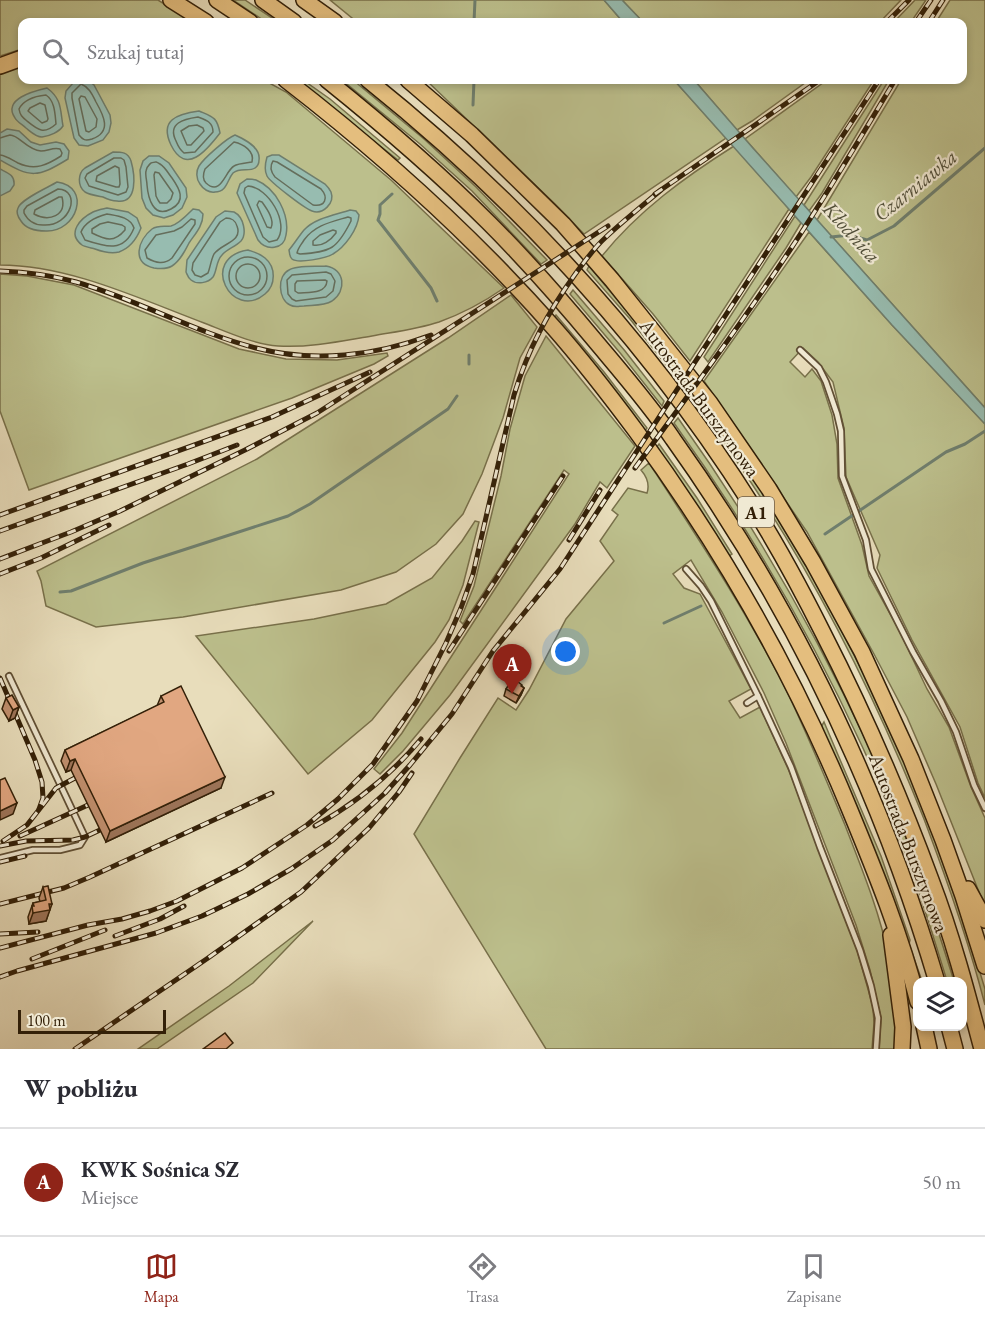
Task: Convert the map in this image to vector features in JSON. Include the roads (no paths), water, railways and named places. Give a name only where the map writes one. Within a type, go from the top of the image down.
[{"type":"highway","points":[[171,0],[200,18]]},
{"type":"highway","points":[[217,0],[244,18]]},
{"type":"highway","points":[[263,0],[288,18]]},
{"type":"highway","points":[[304,0],[329,18]]},
{"type":"highway","points":[[320,0],[337,18]]},
{"type":"highway","points":[[0,66],[18,59]]},
{"type":"highway","points":[[291,84],[355,134],[459,227],[555,329],[607,392],[653,454],[724,560],[788,674],[834,770],[867,850],[907,960],[913,983]]},
{"type":"highway","name":"Autostrada Bursztynowa","points":[[332,84],[410,148],[489,222],[625,376],[673,438],[723,512],[767,585],[835,713],[885,827],[936,977]]},
{"type":"highway","name":"Autostrada Bursztynowa","points":[[373,84],[448,147],[543,240],[595,295],[648,358],[754,509],[797,581],[848,680],[877,746],[932,882],[962,974],[982,1049]]},
{"type":"highway","points":[[413,84],[472,135],[563,224],[612,280],[710,403],[780,508],[846,622],[911,759],[943,840],[985,966]]},
{"type":"highway","points":[[943,840],[985,921]]},
{"type":"highway","points":[[887,905],[903,1027],[902,1049]]},
{"type":"highway","points":[[925,1031],[929,1049]]},
{"type":"highway","points":[[950,1031],[955,1049]]},
{"type":"lane","points":[[800,350],[819,368],[837,414],[841,431],[842,476],[866,540],[871,569],[956,732],[974,785],[985,808]]},
{"type":"lane","points":[[686,569],[711,602],[791,767],[860,950],[871,986],[878,1018],[876,1049]]},
{"type":"lane","points":[[0,858],[33,850],[60,850],[80,845],[85,837],[9,676]]},
{"type":"lane","points":[[747,703],[758,696]]},
{"type":"water","points":[[604,0],[622,0],[639,18],[620,18]]},
{"type":"water","points":[[72,84],[94,85],[110,115],[109,132],[103,140],[88,146],[79,145],[74,138],[65,98],[66,91]]},
{"type":"water","points":[[678,84],[697,84],[985,408],[985,424],[892,325]]},
{"type":"water","points":[[47,88],[58,100],[63,126],[54,133],[40,137],[16,119],[12,111],[16,101],[21,97]]},
{"type":"water","points":[[199,111],[214,118],[220,133],[196,157],[183,159],[171,145],[167,130],[169,124],[177,116]]},
{"type":"water","points":[[7,129],[19,131],[31,142],[40,145],[56,142],[64,144],[69,151],[68,159],[41,172],[27,173],[19,170],[0,160],[0,133]]},
{"type":"water","points":[[235,135],[255,147],[259,155],[258,164],[253,169],[233,173],[222,190],[213,192],[206,190],[198,180],[199,166]]},
{"type":"water","points":[[113,152],[122,152],[130,158],[134,181],[132,193],[124,201],[113,201],[87,193],[82,189],[79,180],[85,168]]},
{"type":"water","points":[[279,155],[325,184],[332,196],[330,204],[324,210],[312,211],[274,184],[267,176],[265,169],[267,157]]},
{"type":"water","points":[[149,156],[159,156],[169,163],[186,188],[187,197],[182,208],[164,218],[153,215],[146,208],[142,198],[140,170],[143,161]]},
{"type":"water","points":[[0,169],[10,175],[14,185],[10,191],[0,196]]},
{"type":"water","points":[[247,179],[256,180],[270,189],[284,211],[286,235],[285,240],[278,246],[265,246],[258,240],[237,193],[240,184]]},
{"type":"water","points":[[57,182],[68,186],[74,192],[77,200],[72,217],[57,229],[39,231],[26,226],[18,214],[17,210],[20,205]]},
{"type":"water","points":[[107,208],[128,212],[137,218],[141,228],[133,242],[119,252],[107,252],[82,245],[75,236],[77,226],[84,218],[95,211]]},
{"type":"water","points":[[193,209],[203,214],[202,222],[182,256],[170,267],[161,269],[142,261],[140,245],[147,234],[157,227],[174,225]]},
{"type":"water","points":[[350,210],[356,211],[359,215],[358,220],[350,237],[338,251],[330,256],[312,260],[300,261],[291,258],[289,250],[304,230],[325,217]]},
{"type":"water","points":[[225,211],[234,212],[240,218],[244,226],[243,238],[220,257],[211,279],[202,283],[193,282],[186,272],[187,260],[216,217]]},
{"type":"water","points":[[248,250],[259,254],[269,262],[273,271],[273,281],[265,294],[253,300],[241,300],[225,286],[223,275],[225,264],[233,255]]},
{"type":"water","points":[[326,266],[337,271],[342,281],[337,297],[329,303],[318,305],[295,307],[286,302],[281,293],[282,277],[285,273],[297,267]]},
{"type":"waterway","points":[[474,18],[475,0]]},
{"type":"waterway","points":[[473,105],[474,84]]},
{"type":"waterway","name":"Czarniawka","points":[[831,237],[850,235],[867,240],[894,226],[985,148]]},
{"type":"waterway","points":[[392,194],[380,205],[378,220],[431,288],[437,301]]},
{"type":"waterway","points":[[469,355],[469,364]]},
{"type":"waterway","points":[[60,592],[71,591],[143,563],[288,516],[310,504],[448,409],[457,396]]},
{"type":"waterway","points":[[825,534],[946,452],[965,444],[985,431]]},
{"type":"waterway","points":[[664,623],[701,606]]},
{"type":"railway","points":[[891,18],[909,0]]},
{"type":"railway","points":[[919,18],[931,0]]},
{"type":"railway","points":[[932,18],[943,0]]},
{"type":"railway","points":[[655,194],[814,84]]},
{"type":"railway","points":[[0,977],[156,933],[202,916],[248,894],[291,869],[333,840],[385,793],[452,714],[493,651],[560,569],[876,84]]},
{"type":"railway","points":[[635,468],[790,250],[893,84]]},
{"type":"railway","points":[[0,948],[88,925],[122,919],[177,901],[242,868],[307,825],[338,799],[373,764],[417,701],[461,608],[473,574],[514,395],[540,331],[593,250],[661,190]]},
{"type":"railway","points":[[0,559],[120,511],[317,413],[608,226]]},
{"type":"railway","points":[[0,271],[38,274],[76,282],[210,333],[278,353],[344,355],[388,348],[431,335]]},
{"type":"railway","points":[[0,515],[272,417],[370,372]]},
{"type":"railway","points":[[0,531],[237,445]]},
{"type":"railway","points":[[449,651],[563,476]]},
{"type":"railway","points":[[569,540],[600,490]]},
{"type":"railway","points":[[0,574],[41,558],[109,525]]},
{"type":"railway","points":[[0,678],[42,782],[43,798],[39,809]]},
{"type":"railway","points":[[315,826],[345,808],[372,787],[398,765],[421,739]]},
{"type":"railway","points":[[75,1049],[301,892],[369,828],[412,773]]},
{"type":"railway","points":[[3,841],[27,825],[56,788],[75,778]]},
{"type":"railway","points":[[0,904],[64,888],[272,793]]},
{"type":"railway","points":[[20,836],[88,805]]},
{"type":"railway","points":[[0,846],[26,841],[73,840],[100,830]]},
{"type":"railway","points":[[0,862],[25,856]]},
{"type":"railway","points":[[115,936],[160,919],[184,906]]},
{"type":"railway","points":[[32,959],[105,930]]},
{"type":"railway","points":[[0,934],[38,932]]},
{"type":"place","name":"KWK Sośnica SZ","points":[[512,694]]},
{"type":"water label","name":"Kłodnica","points":[[852,232]]}]
